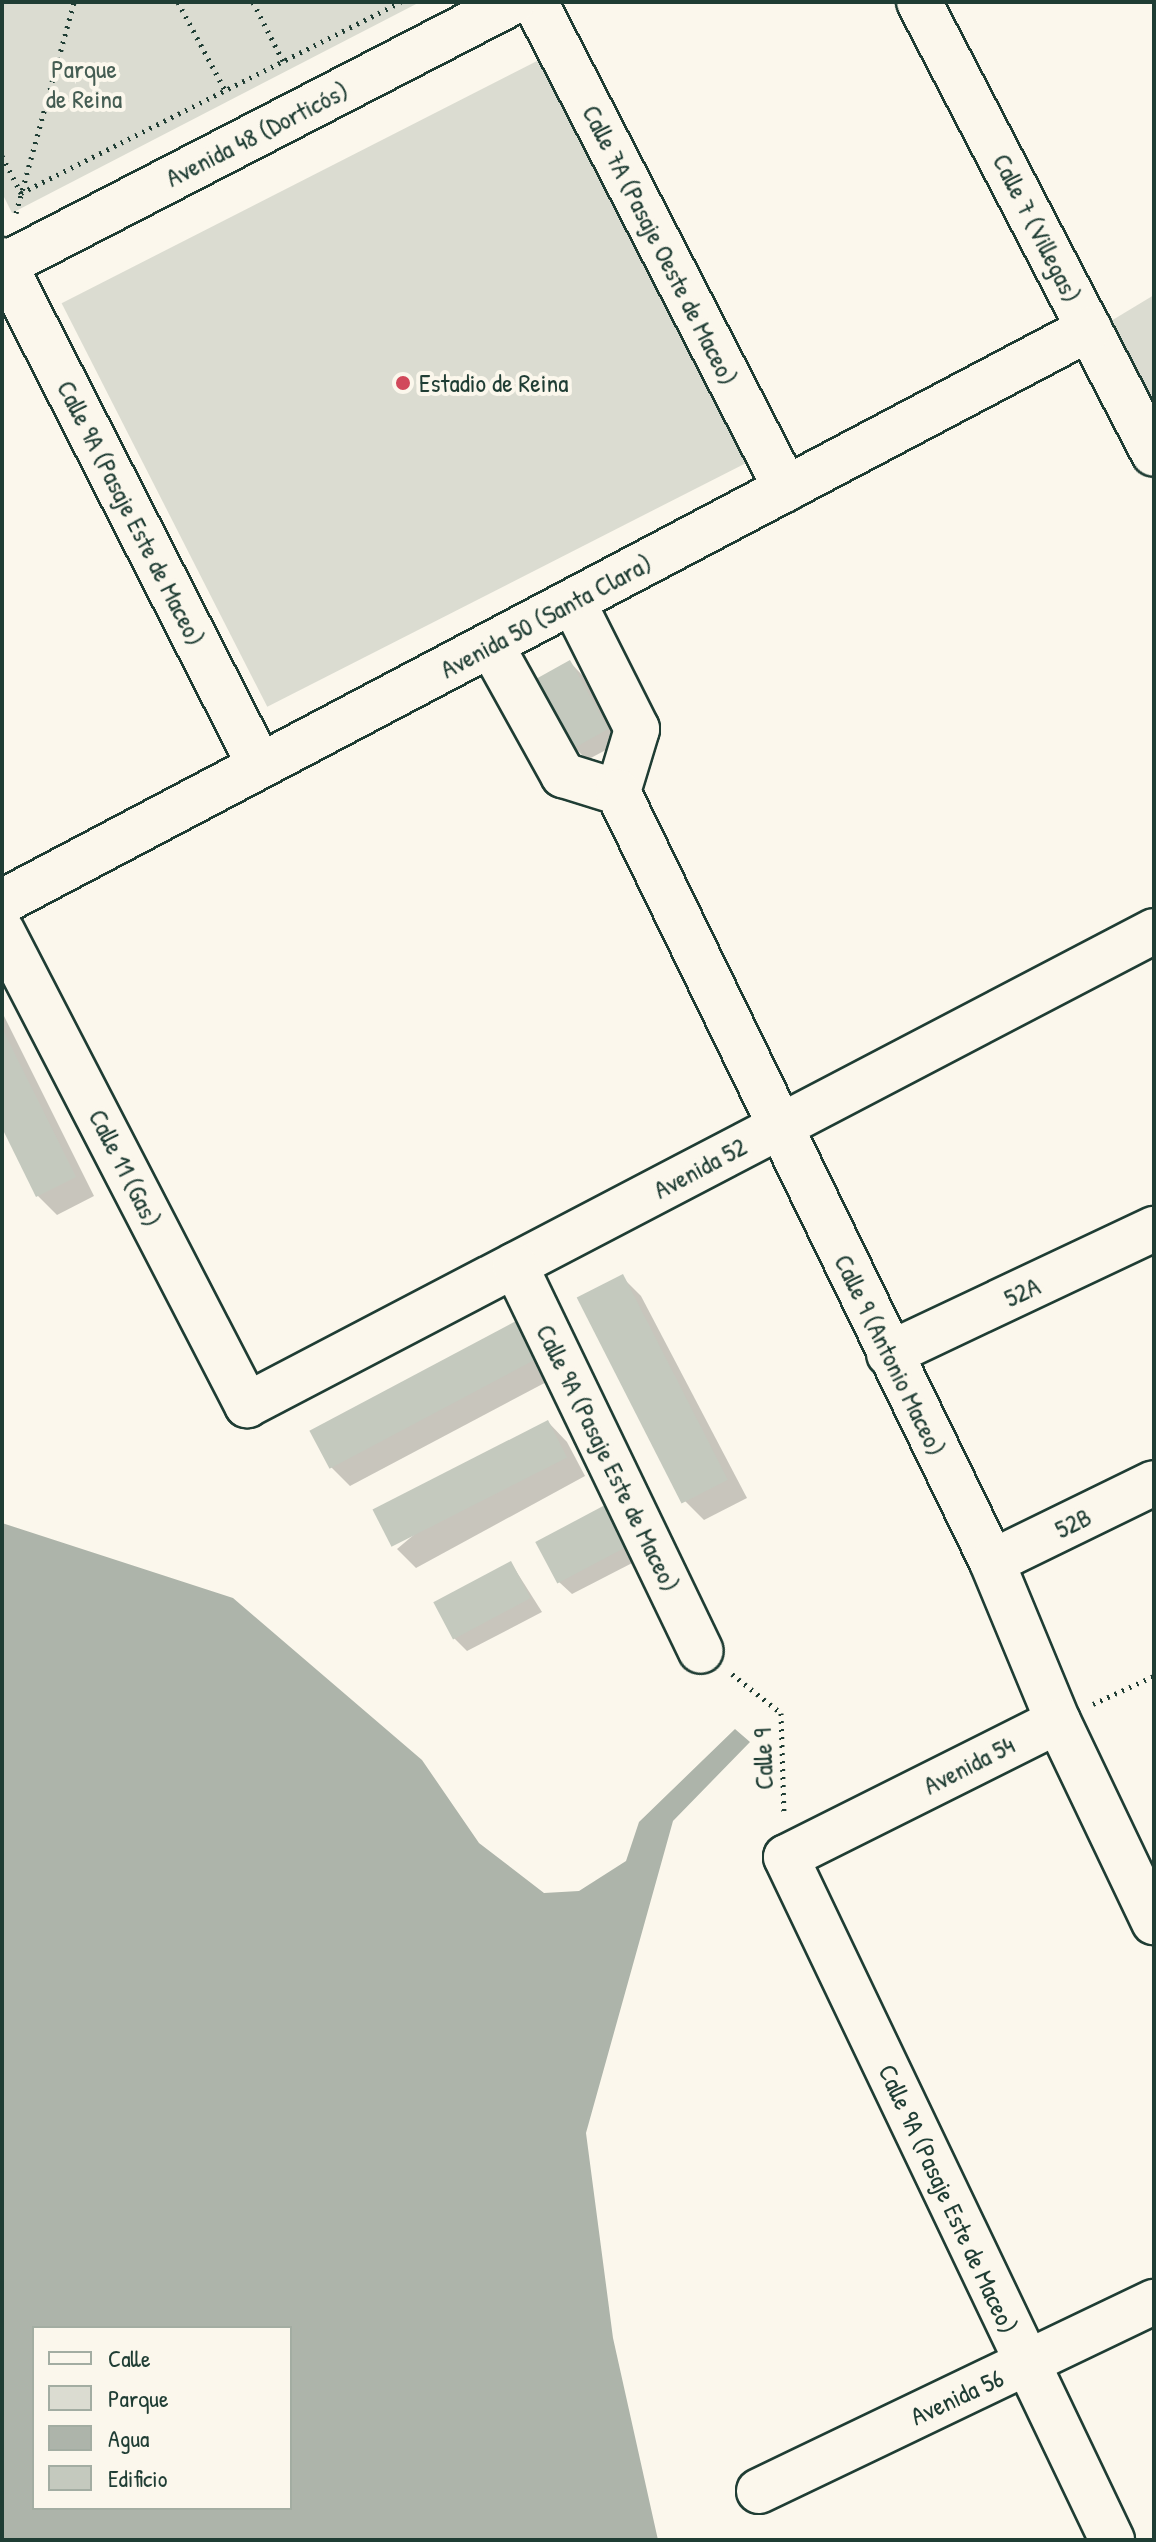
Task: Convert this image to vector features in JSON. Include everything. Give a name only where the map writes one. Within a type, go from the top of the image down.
[{"type":"street","name":"Avenida 48 (Dorticós)","points":[[3,263],[513,2]]},
{"type":"street","name":"Calle 7A (Pasaje Oeste de Maceo)","points":[[535,2],[786,489]]},
{"type":"street","name":"Calle 7 (Villegas)","points":[[919,2],[1154,454]]},
{"type":"street","name":"Calle 9A (Pasaje Este de Maceo)","points":[[3,263],[260,766]]},
{"type":"street","name":"Avenida 50 (Santa Clara)","points":[[2,902],[1089,329]]},
{"type":"street","points":[[491,645],[563,775],[618,792],[637,729],[573,602]]},
{"type":"street","name":"Calle 9 (Antonio Maceo)","points":[[618,792],[777,1128],[992,1562],[1058,1721],[1154,1922]]},
{"type":"street","name":"Calle 11 (Gas)","points":[[2,931],[247,1405]]},
{"type":"street","name":"Avenida 52","points":[[247,1405],[1154,931]]},
{"type":"street","name":"52A","points":[[889,1354],[1154,1229]]},
{"type":"street","name":"Calle 9A (Pasaje Este de Maceo)","points":[[515,1265],[701,1651]]},
{"type":"street","name":"52B","points":[[992,1562],[1154,1483]]},
{"type":"street","name":"Avenida 54","points":[[786,1857],[1058,1721]]},
{"type":"street","name":"Calle 9A (Pasaje Este de Maceo)","points":[[786,1857],[1112,2540]]},
{"type":"street","name":"Avenida 56","points":[[759,2491],[1154,2302]]},
{"type":"path","points":[[3,263],[74,2]]},
{"type":"path","points":[[178,2],[225,90]]},
{"type":"path","points":[[253,2],[283,61]]},
{"type":"path","points":[[21,193],[401,2]]},
{"type":"path","points":[[2,156],[21,193]]},
{"type":"path","name":"Calle 9","points":[[701,1651],[781,1713],[786,1857]]},
{"type":"path","points":[[1058,1721],[1154,1676]]},
{"type":"green space","name":"Parque de Reina","points":[[2,2],[420,2],[12,213],[2,193]]},
{"type":"green space","name":"Estadio de Reina","points":[[541,59],[747,463],[267,707],[62,303]]},
{"type":"green space","points":[[1154,295],[1154,417],[1106,324]]},
{"type":"water","points":[[2,1523],[233,1598],[422,1760],[479,1843],[544,1893],[579,1891],[626,1861],[639,1822],[735,1729],[750,1742],[673,1821],[586,2133],[613,2338],[658,2540],[2,2540]]},
{"type":"building","points":[[570,660],[608,729],[573,748],[535,679]]},
{"type":"building","points":[[2,1028],[76,1177],[36,1197],[2,1128]]},
{"type":"building","points":[[623,1274],[728,1480],[682,1503],[577,1298]]},
{"type":"building","points":[[516,1321],[536,1359],[330,1469],[309,1431]]},
{"type":"building","points":[[548,1420],[567,1457],[392,1547],[372,1509]]},
{"type":"building","points":[[605,1505],[627,1546],[557,1584],[535,1542]]},
{"type":"building","points":[[511,1561],[531,1598],[453,1639],[433,1602]]},
{"type":"place","name":"Estadio de Reina","points":[[403,383]]}]
